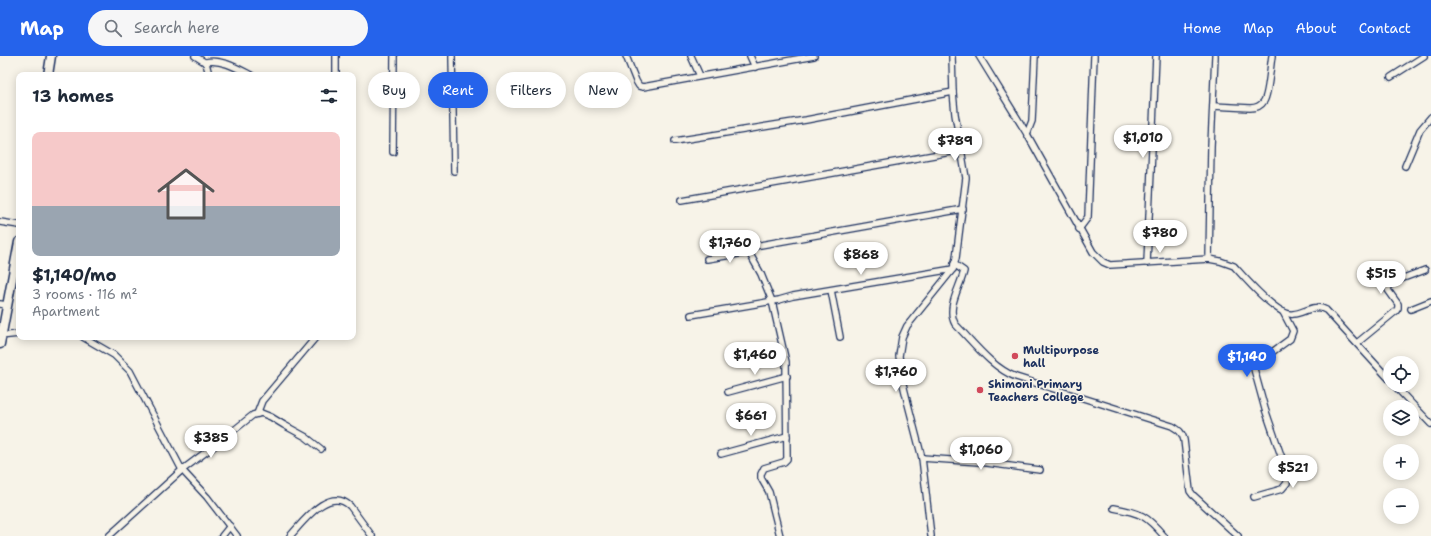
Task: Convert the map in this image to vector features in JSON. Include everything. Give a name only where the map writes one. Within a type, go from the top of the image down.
[{"type":"main road","points":[[48,72],[51,56]]},
{"type":"main road","points":[[1,339],[3,305],[16,254]]},
{"type":"street","points":[[195,56],[206,63],[208,72]]},
{"type":"street","points":[[206,63],[210,56]]},
{"type":"street","points":[[336,56],[336,72]]},
{"type":"street","points":[[393,152],[394,56]]},
{"type":"street","points":[[452,56],[454,171]]},
{"type":"street","points":[[626,56],[636,82],[641,87],[755,68],[814,56]]},
{"type":"street","points":[[691,56],[700,76]]},
{"type":"street","points":[[750,56],[755,68]]},
{"type":"street","points":[[931,536],[922,458],[903,384],[900,361],[900,345],[907,326],[954,267],[966,178],[952,92],[952,56]]},
{"type":"street","points":[[979,56],[1027,134],[1092,252],[1103,262],[1110,265],[1209,259],[1234,266],[1271,304],[1283,312],[1293,314],[1313,308],[1322,308],[1330,314],[1383,372]]},
{"type":"street","points":[[1027,134],[1032,121],[1035,56]]},
{"type":"street","points":[[1079,229],[1088,217],[1094,56]]},
{"type":"street","points":[[1147,263],[1156,56]]},
{"type":"street","points":[[1209,259],[1215,56]]},
{"type":"street","points":[[1213,106],[1255,108],[1264,102],[1267,95],[1272,56]]},
{"type":"street","points":[[1391,77],[1424,56]]},
{"type":"street","points":[[206,63],[212,61],[220,62],[244,72]]},
{"type":"street","points":[[675,141],[806,120],[952,92]]},
{"type":"street","points":[[1405,166],[1420,130],[1431,117]]},
{"type":"street","points":[[682,200],[962,150]]},
{"type":"street","points":[[780,536],[774,508],[761,474],[764,468],[786,460],[787,457],[786,362],[772,301],[750,252],[751,247],[963,209]]},
{"type":"street","points":[[0,222],[16,225]]},
{"type":"street","points":[[707,259],[750,252]]},
{"type":"street","points":[[691,315],[954,267],[964,271],[952,308],[951,316],[955,324],[990,360],[1000,369],[1016,377],[1179,429],[1184,440],[1190,491],[1238,536]]},
{"type":"street","points":[[1357,343],[1396,312],[1398,304],[1388,290],[1390,283],[1425,270]]},
{"type":"street","points":[[831,290],[840,337]]},
{"type":"street","points":[[1411,309],[1431,302]]},
{"type":"street","points":[[1254,498],[1282,489],[1287,483],[1287,473],[1265,409],[1254,369],[1260,361],[1290,339],[1293,330],[1283,312]]},
{"type":"street","points":[[1,339],[16,335]]},
{"type":"street","points":[[88,340],[114,355],[130,371],[182,470],[237,536]]},
{"type":"street","points":[[257,414],[262,401],[313,340]]},
{"type":"street","points":[[728,392],[787,376]]},
{"type":"street","points":[[1401,392],[1431,424]]},
{"type":"street","points":[[109,536],[182,470],[253,415],[265,414],[306,437],[322,449]]},
{"type":"street","points":[[721,454],[787,436]]},
{"type":"street","points":[[922,458],[979,462],[1040,470]]},
{"type":"street","points":[[290,536],[325,502],[336,499],[346,502],[350,506],[372,536]]},
{"type":"street","points":[[1114,508],[1136,512],[1144,516],[1164,536]]},
{"type":"street","points":[[222,536],[230,526]]},
{"type":"place","name":"Multipurpose hall","points":[[1015,356]]},
{"type":"place","name":"Shimoni Primary Teachers College","points":[[980,390]]}]
